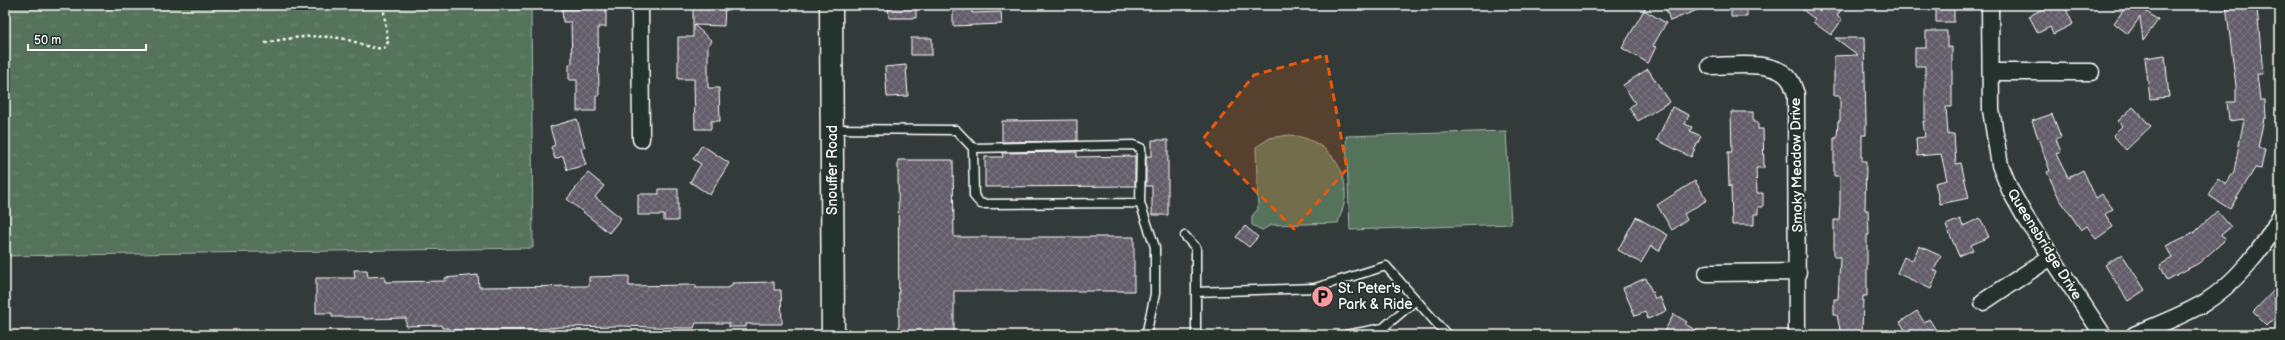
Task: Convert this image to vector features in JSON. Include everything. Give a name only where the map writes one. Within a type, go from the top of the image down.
[{"type":"main road","name":"Snouffer Road","points":[[831,5],[833,335]]},
{"type":"street","points":[[640,5],[641,139]]},
{"type":"street","name":"Queensbridge Drive","points":[[1990,5],[1991,110],[2000,165],[2010,190],[2051,258],[2102,335]]},
{"type":"street","name":"Smoky Meadow Drive","points":[[1710,66],[1760,65],[1777,69],[1790,79],[1796,94],[1798,272],[1797,335]]},
{"type":"street","points":[[1991,72],[2091,72]]},
{"type":"street","points":[[2134,335],[2204,303],[2231,281],[2254,256],[2278,226]]},
{"type":"street","points":[[1983,302],[2051,258]]},
{"type":"street","points":[[1707,273],[1798,272]]},
{"type":"lane","points":[[832,129],[956,130],[973,148],[974,196],[981,204],[1140,203]]},
{"type":"lane","points":[[973,148],[1133,145],[1141,148],[1140,203],[1154,247],[1155,294],[1146,335]]},
{"type":"lane","points":[[1185,236],[1196,248],[1196,335]]},
{"type":"lane","points":[[1196,292],[1315,288],[1386,266],[1415,301],[1447,335]]},
{"type":"lane","points":[[1346,335],[1386,332],[1415,301]]},
{"type":"path","points":[[265,43],[315,36],[350,40],[376,48],[384,48],[388,42],[383,5]]},
{"type":"highlighted area","points":[[1326,55],[1347,169],[1294,229],[1203,139],[1254,75]]},
{"type":"green space","points":[[5,5],[531,5],[533,248],[5,256]]},
{"type":"green space","points":[[1506,131],[1511,224],[1350,230],[1346,136]]},
{"type":"green space","points":[[1289,135],[1313,141],[1331,155],[1338,164],[1345,186],[1345,199],[1338,223],[1271,225],[1262,230],[1252,225],[1252,216],[1258,209],[1256,147],[1270,138]]},
{"type":"building","points":[[693,5],[725,5],[724,26],[694,25],[712,41],[708,46],[708,88],[719,88],[720,121],[711,121],[711,129],[695,129],[694,79],[678,79],[678,37],[693,37]]},
{"type":"building","points":[[888,5],[916,5],[916,18],[889,18]]},
{"type":"building","points":[[953,5],[972,5],[972,13],[1001,12],[1002,24],[953,26]]},
{"type":"building","points":[[1665,5],[1706,5],[1707,6],[1670,21]]},
{"type":"building","points":[[1731,5],[1747,5],[1747,17],[1731,17]]},
{"type":"building","points":[[1796,5],[1834,5],[1841,10],[1837,16],[1842,20],[1831,35],[1813,22],[1815,19]]},
{"type":"building","points":[[1936,5],[1954,5],[1954,22],[1936,22]]},
{"type":"building","points":[[2051,5],[2064,5],[2073,24],[2053,34],[2050,27],[2038,33],[2029,16]]},
{"type":"building","points":[[2127,5],[2148,5],[2144,10],[2158,20],[2143,41],[2140,17],[2128,34],[2114,23]]},
{"type":"building","points":[[2226,5],[2255,5],[2257,8],[2263,74],[2257,74],[2260,100],[2265,100],[2266,118],[2264,118],[2258,148],[2265,149],[2261,169],[2255,168],[2230,209],[2208,195],[2218,179],[2226,185],[2234,171],[2244,119],[2229,121],[2227,102],[2236,102],[2236,86]]},
{"type":"building","points":[[606,8],[606,27],[598,27],[599,96],[596,96],[596,111],[577,111],[577,80],[569,80],[569,64],[572,64],[571,22],[563,22],[562,9]]},
{"type":"building","points":[[1644,10],[1666,23],[1653,46],[1656,47],[1648,63],[1622,48]]},
{"type":"building","points":[[1926,31],[1947,31],[1947,47],[1952,47],[1952,107],[1946,107],[1948,135],[1954,134],[1956,164],[1961,163],[1969,198],[1940,204],[1935,183],[1947,180],[1941,154],[1917,156],[1916,138],[1925,137],[1923,121],[1925,121],[1925,66],[1915,66],[1915,48],[1926,48]]},
{"type":"building","points":[[911,38],[932,38],[932,55],[911,55]]},
{"type":"building","points":[[1835,38],[1864,38],[1866,135],[1862,135],[1862,161],[1866,161],[1865,210],[1868,210],[1869,235],[1867,235],[1867,296],[1863,296],[1862,335],[1841,335],[1837,315],[1834,315],[1834,299],[1838,299],[1840,257],[1834,257],[1834,220],[1839,220],[1840,176],[1834,176],[1834,138],[1837,138],[1838,121],[1840,121],[1840,96],[1834,96],[1834,56],[1858,55]]},
{"type":"building","points":[[2165,55],[2169,97],[2150,99],[2145,58]]},
{"type":"building","points":[[906,65],[908,96],[887,97],[885,67]]},
{"type":"building","points":[[1648,69],[1669,102],[1638,121],[1629,108],[1635,103],[1623,85]]},
{"type":"building","points":[[1672,107],[1689,115],[1685,124],[1692,127],[1690,131],[1701,136],[1691,157],[1657,140]]},
{"type":"building","points":[[2133,107],[2151,126],[2126,150],[2113,135],[2122,126],[2118,121]]},
{"type":"building","points":[[1731,112],[1753,112],[1753,122],[1758,122],[1758,129],[1763,129],[1764,168],[1756,168],[1757,193],[1763,193],[1763,207],[1758,207],[1758,214],[1754,214],[1754,225],[1732,225],[1728,152],[1732,152]]},
{"type":"building","points":[[2052,114],[2061,137],[2056,139],[2061,152],[2056,154],[2068,178],[2083,170],[2096,198],[2102,194],[2113,209],[2105,214],[2113,227],[2096,239],[2087,226],[2081,230],[2059,198],[2047,172],[2050,171],[2032,121]]},
{"type":"building","points":[[577,119],[585,148],[581,149],[586,165],[567,170],[563,156],[555,159],[551,147],[555,145],[550,127]]},
{"type":"building","points":[[1077,120],[1077,141],[1002,142],[1002,121]]},
{"type":"building","points":[[1152,140],[1168,140],[1168,215],[1152,215],[1152,186],[1146,186],[1146,156],[1152,156]]},
{"type":"building","points":[[702,145],[729,163],[710,195],[690,182],[701,164],[693,159]]},
{"type":"building","points":[[1077,152],[1077,157],[1135,156],[1135,186],[985,187],[985,157],[1003,157],[1002,153]]},
{"type":"building","points":[[898,160],[953,160],[954,237],[1134,237],[1134,291],[954,291],[954,335],[899,335]]},
{"type":"building","points":[[588,173],[604,186],[595,197],[621,218],[609,233],[567,199]]},
{"type":"building","points":[[1695,181],[1707,200],[1684,214],[1687,220],[1672,230],[1657,205]]},
{"type":"building","points":[[659,189],[678,189],[678,221],[664,221],[664,215],[638,215],[638,194],[659,194]]},
{"type":"building","points":[[2217,211],[2231,227],[2221,235],[2225,240],[2199,263],[2167,280],[2160,265],[2172,258],[2166,246],[2195,232]]},
{"type":"building","points":[[1636,217],[1668,235],[1659,251],[1651,246],[1641,263],[1618,250]]},
{"type":"building","points":[[1980,218],[1989,237],[1971,245],[1973,250],[1959,256],[1946,225],[1960,219],[1963,226]]},
{"type":"building","points":[[1245,226],[1258,237],[1249,247],[1236,237]]},
{"type":"building","points":[[1919,246],[1941,256],[1934,270],[1938,272],[1931,289],[1897,273],[1904,257],[1912,261]]},
{"type":"building","points":[[2122,254],[2145,290],[2128,301],[2105,265]]},
{"type":"building","points":[[354,270],[367,270],[368,277],[385,276],[385,282],[445,281],[445,278],[478,275],[479,287],[589,286],[589,277],[629,276],[629,286],[696,285],[696,288],[727,288],[732,286],[732,283],[774,282],[774,290],[781,290],[782,324],[746,324],[746,327],[729,327],[729,323],[696,323],[694,328],[622,326],[560,327],[530,330],[449,330],[449,328],[442,328],[441,325],[406,326],[406,318],[364,319],[364,317],[332,317],[332,313],[316,313],[316,278],[355,278]]},
{"type":"building","points":[[1646,278],[1655,299],[1660,297],[1666,311],[1648,319],[1645,312],[1635,316],[1623,288]]},
{"type":"building","points":[[2280,284],[2280,313],[2267,326],[2253,312]]},
{"type":"building","points":[[1917,311],[1924,322],[1929,319],[1939,335],[1904,335],[1907,333],[1900,322]]},
{"type":"building","points":[[1674,314],[1687,322],[1685,324],[1704,335],[1662,335]]},
{"type":"place","name":"St. Peter's Park & Ride","points":[[1322,296]]}]
